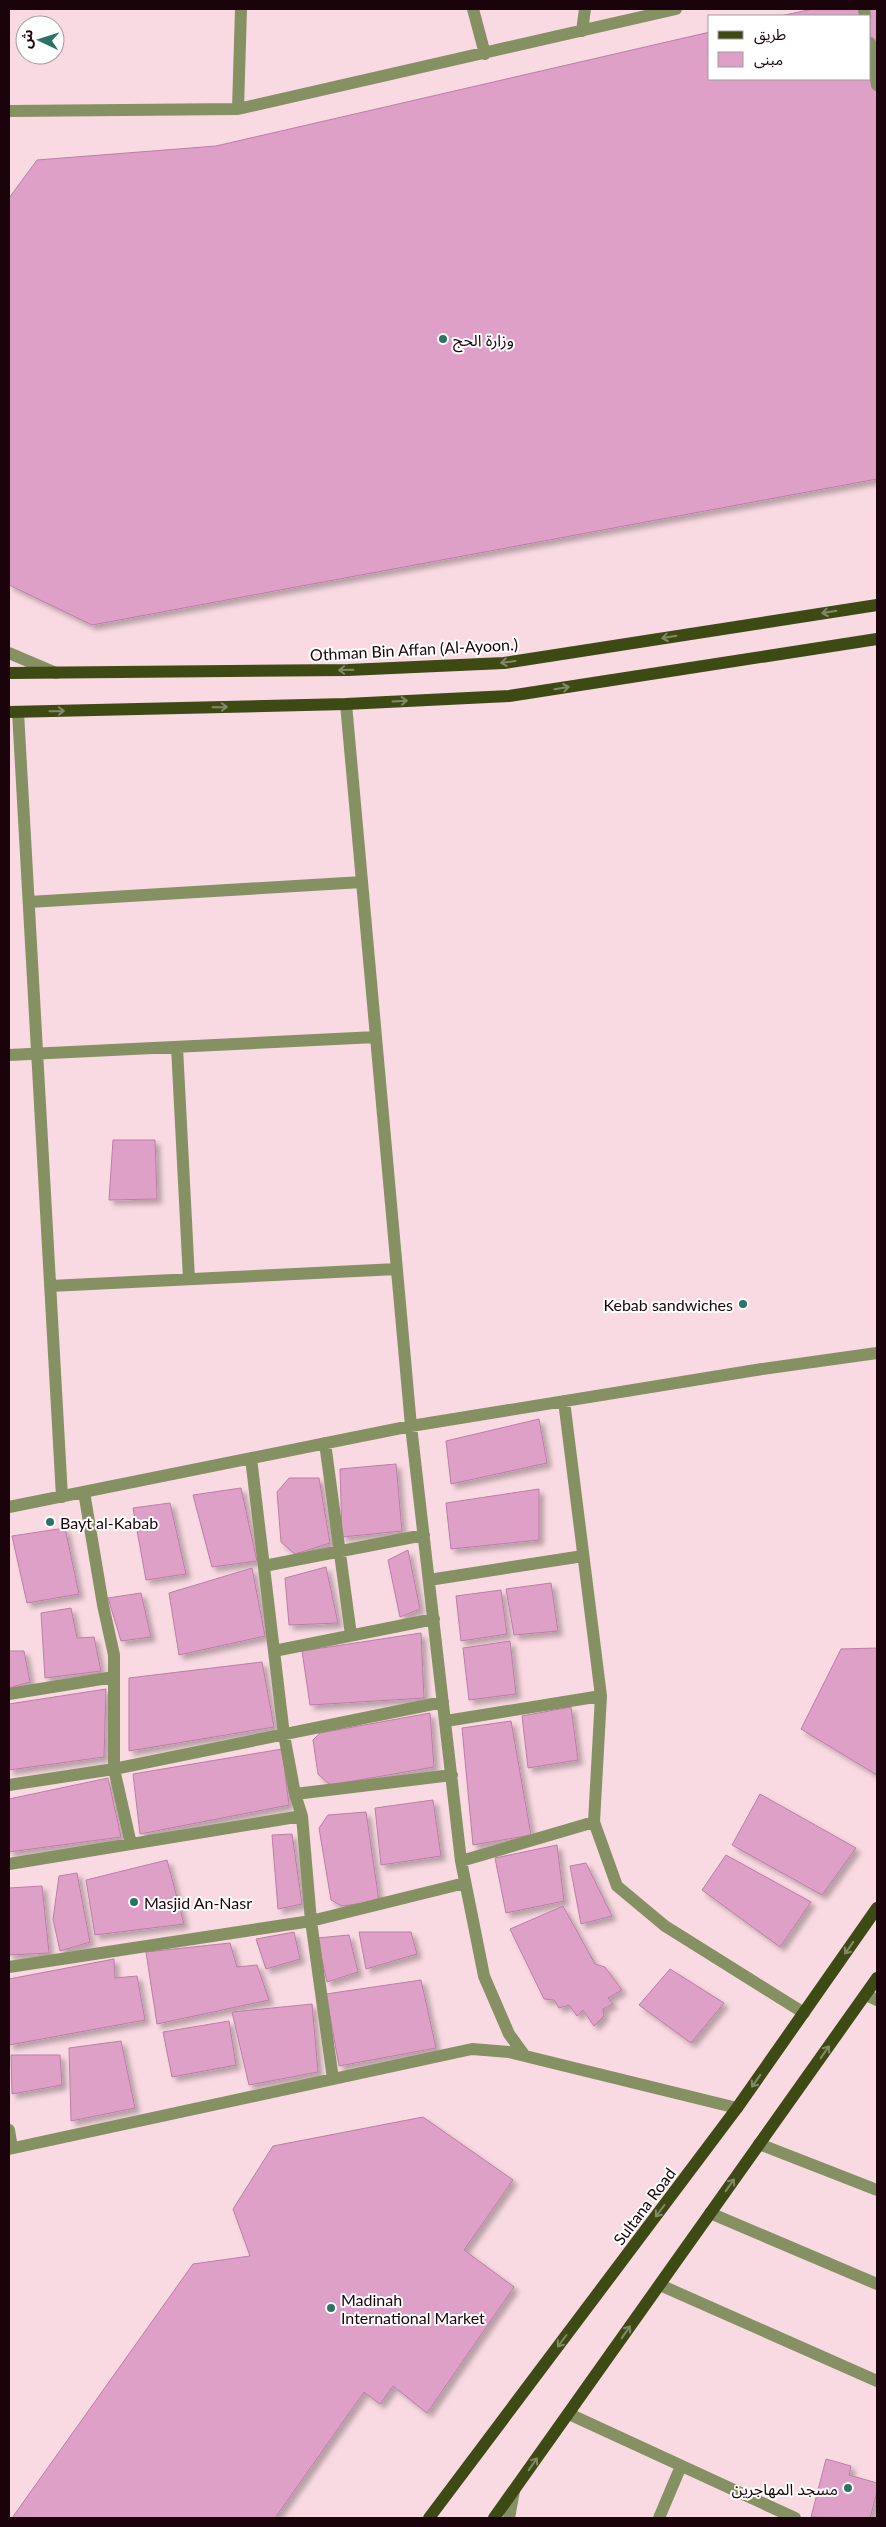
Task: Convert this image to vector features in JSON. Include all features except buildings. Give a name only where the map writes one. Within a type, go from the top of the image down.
[{"type":"main road","name":"Othman Bin Affan (Al-Ayoon.)","points":[[9,673],[348,670],[504,662],[877,604]]},
{"type":"main road","points":[[13,712],[346,704],[509,696],[877,639]]},
{"type":"main road","name":"Sultana Road","points":[[429,2518],[737,2108],[877,1908]]},
{"type":"main road","points":[[494,2518],[759,2144],[871,1997],[877,1978]]},
{"type":"street","points":[[238,109],[241,9]]},
{"type":"street","points":[[473,9],[485,54]]},
{"type":"street","points":[[582,31],[585,9]]},
{"type":"street","points":[[9,111],[238,109],[676,9]]},
{"type":"street","points":[[871,49],[877,85]]},
{"type":"street","points":[[9,653],[56,673]]},
{"type":"street","points":[[346,704],[412,1426],[461,1861],[484,1976],[509,2034],[525,2056]]},
{"type":"street","points":[[13,712],[29,902],[62,1496]]},
{"type":"street","points":[[29,902],[362,882]]},
{"type":"street","points":[[9,1055],[376,1037]]},
{"type":"street","points":[[176,1047],[189,1279]]},
{"type":"street","points":[[50,1286],[397,1269]]},
{"type":"street","points":[[9,1507],[412,1426],[762,1369],[877,1353]]},
{"type":"street","points":[[564,1401],[601,1696],[594,1822],[617,1886],[665,1926],[804,2013]]},
{"type":"street","points":[[325,1443],[352,1635]]},
{"type":"street","points":[[251,1458],[284,1735],[295,1794],[302,1816],[311,1921],[333,2079]]},
{"type":"street","points":[[84,1492],[102,1605],[114,1655],[114,1769],[131,1844]]},
{"type":"street","points":[[264,1566],[424,1535]]},
{"type":"street","points":[[430,1580],[584,1556]]},
{"type":"street","points":[[274,1650],[434,1619]]},
{"type":"street","points":[[9,1694],[114,1677]]},
{"type":"street","points":[[446,1721],[601,1696]]},
{"type":"street","points":[[9,1785],[114,1769],[443,1702]]},
{"type":"street","points":[[295,1794],[452,1776]]},
{"type":"street","points":[[9,1864],[302,1816]]},
{"type":"street","points":[[461,1861],[594,1822]]},
{"type":"street","points":[[9,1966],[311,1921],[465,1883]]},
{"type":"street","points":[[9,2130],[10,2148],[472,2049],[509,2052],[737,2108]]},
{"type":"street","points":[[759,2144],[877,2190]]},
{"type":"street","points":[[710,2213],[877,2284]]},
{"type":"street","points":[[660,2285],[877,2381]]},
{"type":"street","points":[[568,2414],[795,2518]]},
{"type":"street","points":[[659,2518],[681,2466]]},
{"type":"street","points":[[508,2518],[514,2491]]},
{"type":"place","name":"وزارة الحج","points":[[443,339]]},
{"type":"place","name":"Kebab sandwiches","points":[[743,1304]]},
{"type":"place","name":"Bayt al-Kabab","points":[[50,1522]]},
{"type":"place","name":"Masjid An-Nasr","points":[[134,1902]]},
{"type":"place","name":"Madinah International Market","points":[[331,2308]]},
{"type":"place","name":"مسجد المهاجرين","points":[[848,2488]]}]
